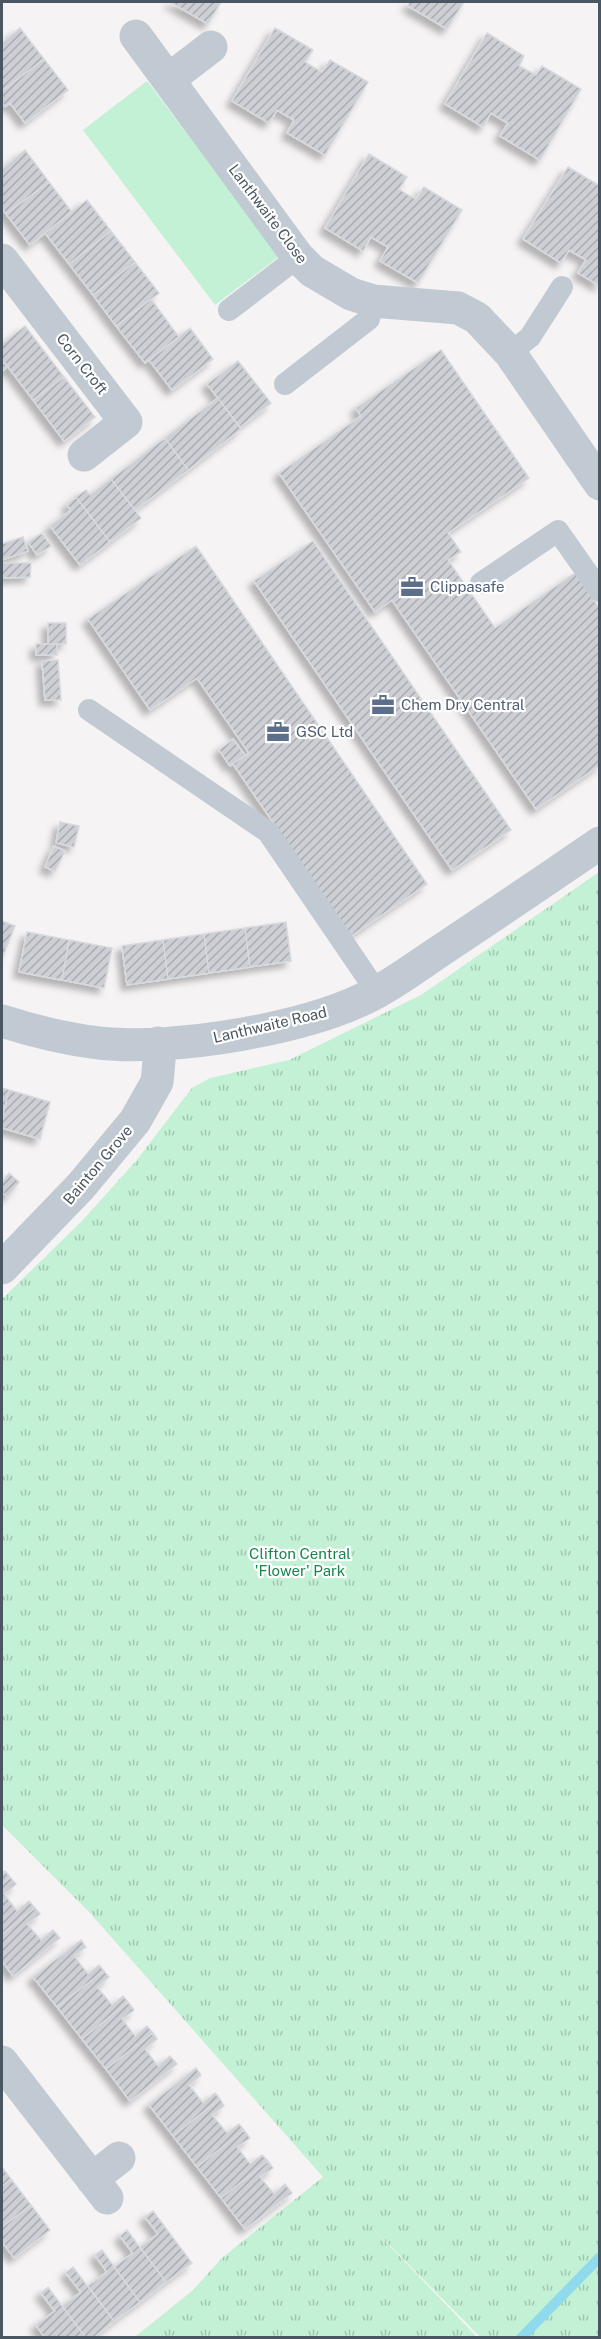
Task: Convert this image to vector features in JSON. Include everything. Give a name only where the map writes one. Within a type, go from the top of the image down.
[{"type":"street","name":"Lanthwaite Close","points":[[136,36],[298,257],[312,271],[330,284],[373,301],[458,308],[477,318],[510,353],[596,472]]},
{"type":"street","points":[[168,80],[211,46]]},
{"type":"street","name":"Corn Croft","points":[[2,264],[126,422],[84,455]]},
{"type":"street","name":"Lanthwaite Road","points":[[2,1022],[100,1043],[158,1043],[206,1040],[302,1021],[342,1008],[377,992],[524,896],[600,843]]},
{"type":"street","name":"Bainton Grove","points":[[2,1268],[81,1186],[135,1120],[157,1082],[158,1043]]},
{"type":"street","points":[[2,2062],[99,2188],[119,2158]]},
{"type":"lane","points":[[229,310],[298,257]]},
{"type":"lane","points":[[510,353],[530,337],[562,287]]},
{"type":"lane","points":[[285,384],[369,319],[373,301]]},
{"type":"lane","points":[[481,583],[558,531],[600,591]]},
{"type":"lane","points":[[88,710],[267,832],[377,992]]},
{"type":"green space","points":[[147,81],[280,256],[215,305],[83,130]]},
{"type":"green space","name":"Clifton Central 'Flower' Park","points":[[599,872],[599,2337],[480,2337],[360,2215],[477,2337],[135,2337],[193,2290],[222,2258],[323,2177],[90,1913],[2,1825],[2,1299],[81,1222],[136,1161],[192,1088],[210,1078],[289,1060],[421,995]]},
{"type":"building","points":[[170,2],[221,2],[208,24]]},
{"type":"building","points":[[410,2],[464,2],[447,29],[408,6]]},
{"type":"building","points":[[20,28],[44,59],[2,91],[2,43]]},
{"type":"building","points":[[275,28],[313,50],[305,62],[313,67],[322,72],[330,60],[368,82],[325,155],[287,133],[294,120],[277,110],[269,123],[232,101]]},
{"type":"building","points":[[487,33],[524,56],[519,66],[536,75],[542,66],[581,89],[540,160],[500,136],[508,123],[491,113],[483,127],[445,104]]},
{"type":"building","points":[[44,59],[68,90],[25,123],[10,103],[5,107],[2,102],[2,91]]},
{"type":"building","points":[[25,150],[49,182],[6,214],[2,208],[2,169]]},
{"type":"building","points":[[369,154],[407,177],[399,189],[408,195],[416,199],[424,187],[462,210],[418,283],[380,261],[388,247],[383,244],[371,237],[363,251],[325,228]]},
{"type":"building","points":[[568,167],[600,186],[600,286],[578,273],[586,260],[583,258],[569,250],[561,263],[523,239]]},
{"type":"building","points":[[49,182],[72,212],[30,245],[6,214]]},
{"type":"building","points":[[87,200],[111,231],[69,264],[45,233]]},
{"type":"building","points":[[111,231],[135,262],[93,295],[69,264]]},
{"type":"building","points":[[135,262],[159,293],[116,326],[93,295]]},
{"type":"building","points":[[151,299],[179,337],[145,363],[116,326]]},
{"type":"building","points":[[25,326],[64,377],[33,400],[2,359],[2,344]]},
{"type":"building","points":[[190,328],[213,359],[172,390],[149,360]]},
{"type":"building","name":"Clippasafe","points":[[441,350],[529,478],[448,533],[461,552],[448,560],[495,628],[575,573],[600,609],[600,765],[536,809],[392,600],[375,612],[279,473],[361,416],[356,408]]},
{"type":"building","points":[[2,359],[7,367],[2,372]]},
{"type":"building","points":[[238,361],[271,403],[240,427],[207,384]]},
{"type":"building","points":[[64,377],[95,417],[64,441],[33,400]]},
{"type":"building","points":[[218,398],[241,429],[188,470],[165,438]]},
{"type":"building","points":[[165,438],[188,470],[135,510],[111,479]]},
{"type":"building","points":[[111,479],[141,518],[110,542],[76,497],[86,490],[90,495]]},
{"type":"building","points":[[76,497],[110,542],[80,565],[50,526],[71,510],[67,505]]},
{"type":"building","points":[[42,533],[51,546],[37,555],[28,542]]},
{"type":"building","points":[[23,537],[28,551],[2,560],[2,544]]},
{"type":"building","name":"Chem Dry Central","points":[[313,541],[511,830],[452,870],[254,581]]},
{"type":"building","name":"GSC Ltd","points":[[196,546],[427,884],[351,936],[233,764],[249,753],[197,678],[150,710],[88,619]]},
{"type":"building","points":[[2,563],[31,563],[30,577],[2,578]]},
{"type":"building","points":[[48,623],[66,623],[66,644],[48,644]]},
{"type":"building","points":[[36,644],[57,644],[57,655],[36,655]]},
{"type":"building","points":[[58,660],[61,700],[45,700],[42,661]]},
{"type":"building","points":[[233,739],[245,755],[230,766],[219,750]]},
{"type":"building","points":[[60,822],[79,826],[74,847],[56,843]]},
{"type":"building","points":[[54,846],[65,851],[55,871],[45,867]]},
{"type":"building","points":[[2,921],[15,926],[2,958]]},
{"type":"building","points":[[286,922],[291,961],[250,967],[245,928]]},
{"type":"building","points":[[245,928],[250,967],[209,973],[204,934]]},
{"type":"building","points":[[27,932],[69,940],[62,980],[19,972]]},
{"type":"building","points":[[204,934],[209,973],[168,979],[163,940]]},
{"type":"building","points":[[69,940],[112,948],[104,988],[62,980]]},
{"type":"building","points":[[163,940],[168,979],[127,985],[122,946]]},
{"type":"building","points":[[2,1088],[9,1090],[2,1118]]},
{"type":"building","points":[[9,1090],[50,1102],[40,1139],[2,1128],[2,1118]]},
{"type":"building","points":[[9,1173],[19,1182],[7,1197],[2,1192],[2,1182]]},
{"type":"building","points":[[5,1871],[10,1877],[2,1884],[2,1874]]},
{"type":"building","points":[[10,1877],[16,1884],[4,1894],[17,1911],[29,1901],[35,1908],[2,1934],[2,1884]]},
{"type":"building","points":[[35,1908],[40,1914],[27,1924],[41,1940],[53,1930],[60,1938],[13,1976],[2,1961],[2,1934]]},
{"type":"building","points":[[81,1940],[86,1947],[74,1956],[88,1974],[99,1965],[104,1971],[57,2007],[33,1977]]},
{"type":"building","points":[[104,1971],[109,1977],[97,1987],[112,2005],[123,1996],[128,2002],[82,2039],[57,2007]]},
{"type":"building","points":[[128,2002],[134,2010],[122,2019],[135,2036],[147,2026],[153,2033],[106,2069],[82,2039]]},
{"type":"building","points":[[153,2033],[157,2039],[145,2049],[158,2066],[170,2056],[177,2064],[130,2101],[106,2069]]},
{"type":"building","points":[[196,2068],[201,2075],[189,2085],[203,2103],[215,2093],[220,2099],[173,2136],[149,2105]]},
{"type":"building","points":[[220,2099],[224,2106],[212,2115],[227,2133],[239,2124],[244,2130],[197,2167],[173,2136]]},
{"type":"building","points":[[244,2130],[250,2138],[237,2147],[250,2164],[262,2155],[268,2161],[221,2198],[197,2167]]},
{"type":"building","points":[[268,2161],[273,2168],[260,2177],[274,2194],[285,2184],[292,2193],[245,2229],[221,2198]]},
{"type":"building","points":[[2,2167],[11,2179],[2,2186]]},
{"type":"building","points":[[11,2179],[31,2205],[2,2227],[2,2186]]},
{"type":"building","points":[[31,2205],[50,2230],[14,2258],[2,2242],[2,2227]]},
{"type":"building","points":[[153,2211],[192,2263],[166,2282],[140,2247],[158,2234],[145,2217]]},
{"type":"building","points":[[127,2230],[166,2282],[140,2302],[114,2267],[133,2253],[120,2236]]},
{"type":"building","points":[[102,2250],[140,2302],[114,2321],[88,2286],[107,2272],[95,2255]]},
{"type":"building","points":[[73,2267],[114,2321],[93,2338],[86,2338],[62,2306],[81,2292],[66,2273]]},
{"type":"building","points":[[48,2287],[86,2338],[45,2338],[36,2325],[55,2311],[41,2293]]},
{"type":"waterway","points":[[521,2338],[600,2257]]},
{"type":"place","name":"Clippasafe","points":[[412,587]]},
{"type":"place","name":"Chem Dry Central","points":[[383,705]]},
{"type":"place","name":"GSC Ltd","points":[[278,732]]}]
